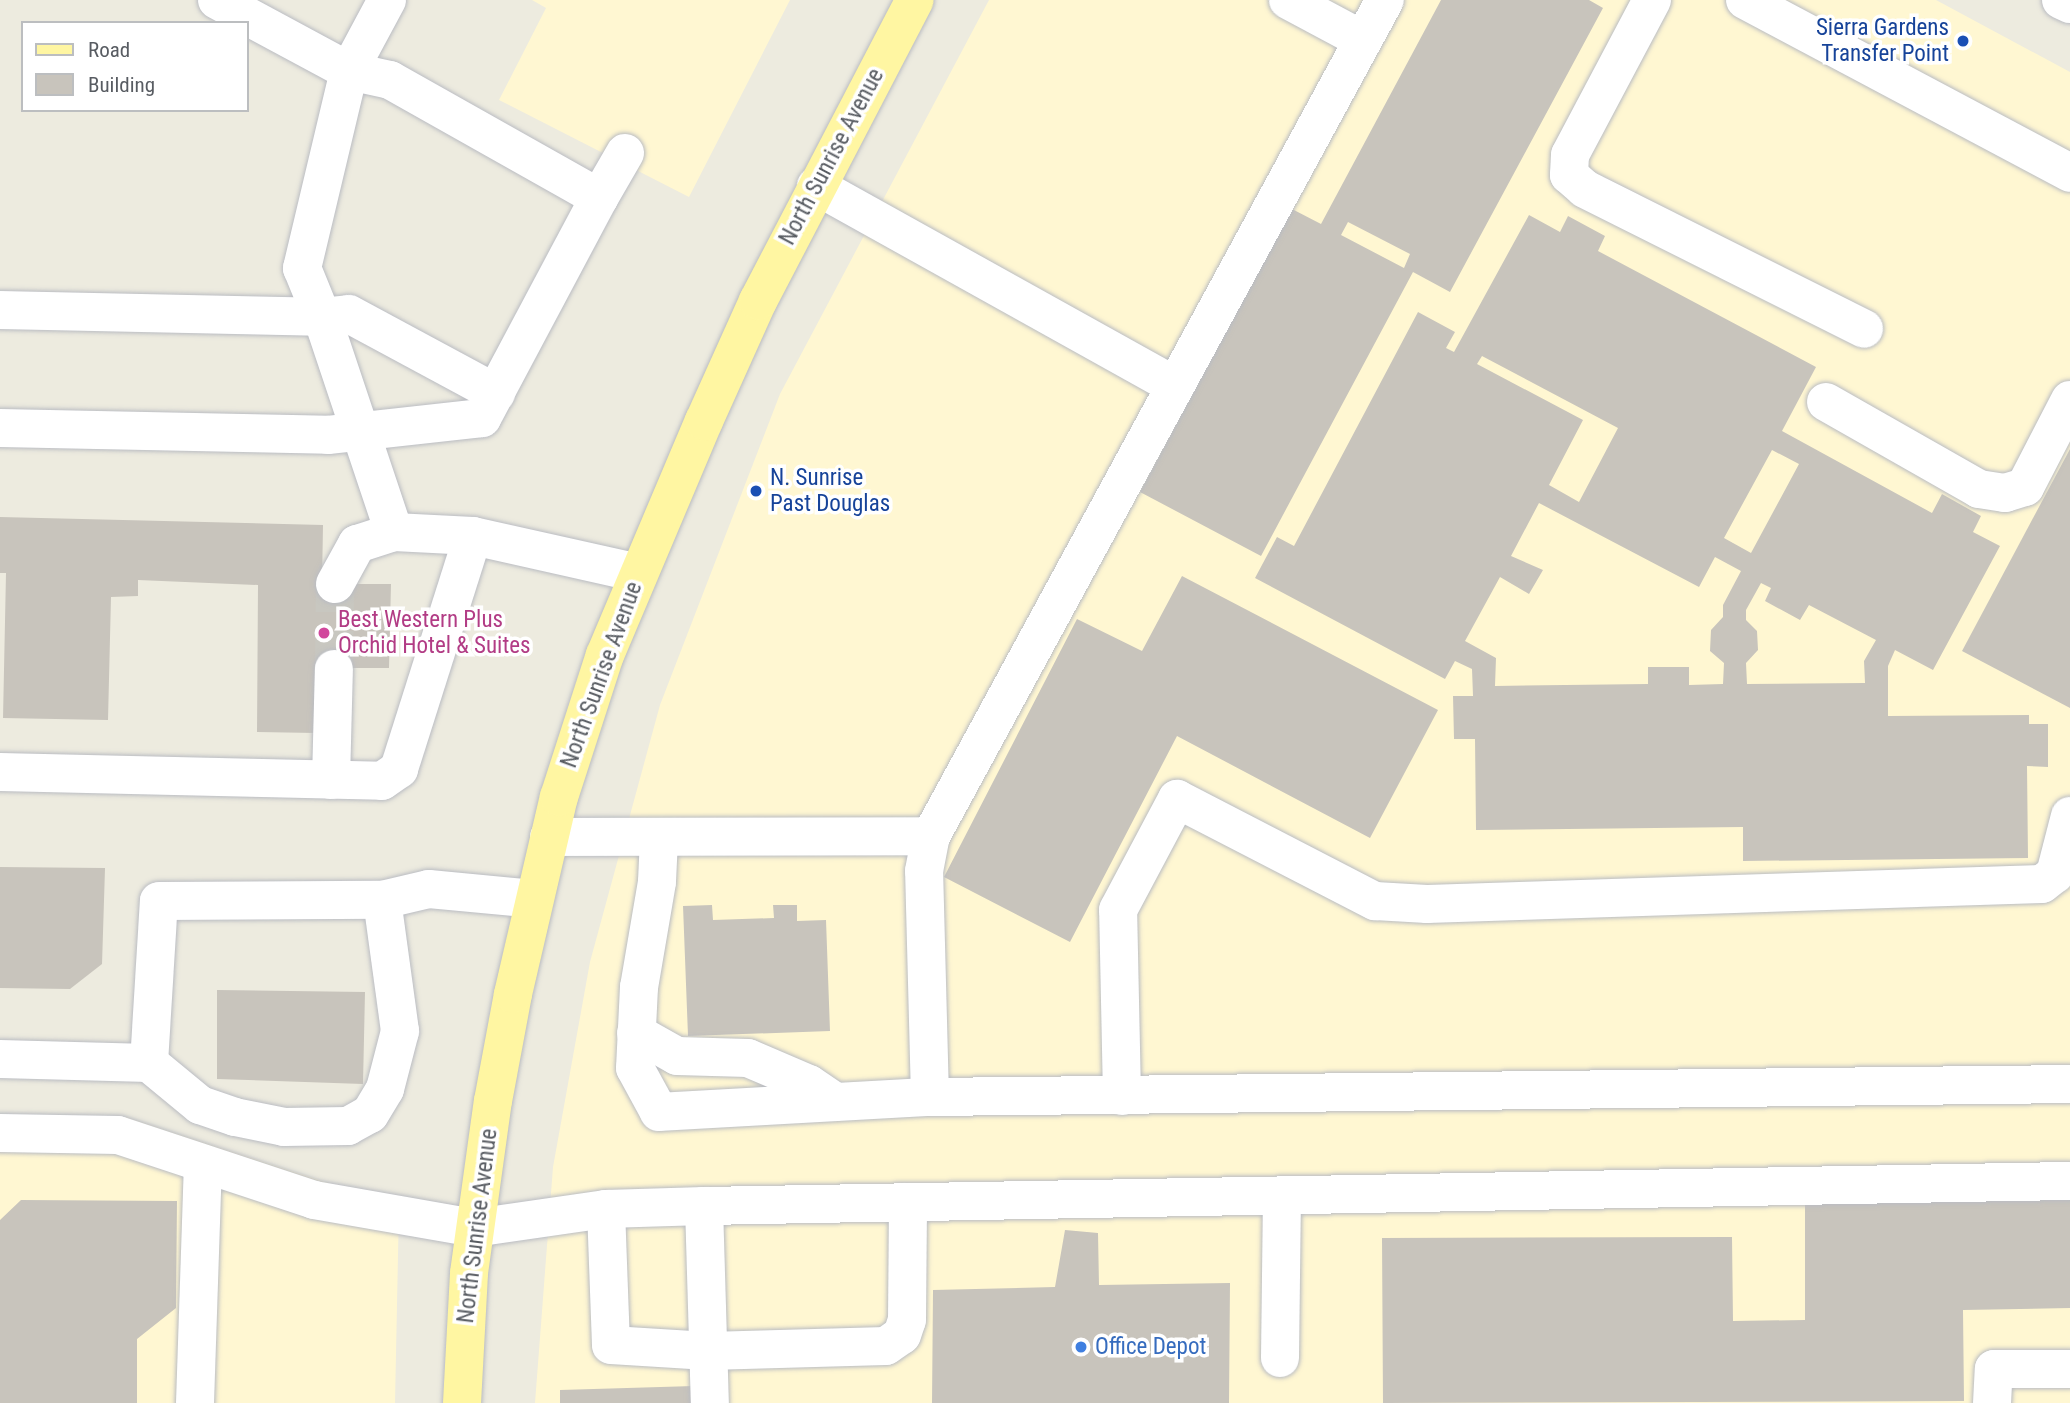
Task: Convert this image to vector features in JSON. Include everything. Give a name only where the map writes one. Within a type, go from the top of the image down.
[{"type":"main road","name":"North Sunrise Avenue","points":[[462,1403],[474,1228],[513,994],[549,837],[605,655],[638,572],[758,302],[915,0]]},
{"type":"street","points":[[217,0],[349,71],[390,80],[599,198]]},
{"type":"street","points":[[1288,0],[1363,40]]},
{"type":"street","points":[[930,1097],[923,870],[931,836],[1385,0]]},
{"type":"street","points":[[1652,0],[1570,155],[1569,175],[1585,189],[1864,329]]},
{"type":"street","points":[[1745,0],[2070,173]]},
{"type":"street","points":[[2061,0],[2070,4]]},
{"type":"street","points":[[383,1],[349,71],[302,268],[362,431],[394,532]]},
{"type":"street","points":[[0,428],[328,435],[482,418],[625,153]]},
{"type":"street","points":[[816,186],[1175,386]]},
{"type":"street","points":[[0,310],[322,317],[349,314],[496,393]]},
{"type":"street","points":[[1826,402],[1979,489],[2005,493],[2025,487],[2070,400]]},
{"type":"street","points":[[335,584],[356,544],[394,532],[473,536],[638,572]]},
{"type":"street","points":[[0,772],[382,781],[399,769],[473,536]]},
{"type":"street","points":[[331,780],[334,669]]},
{"type":"street","points":[[1122,1096],[1118,910],[1177,799],[1375,901],[1427,904],[2042,884],[2055,874],[2070,816]]},
{"type":"street","points":[[549,837],[659,839],[931,836]]},
{"type":"street","points":[[659,839],[636,1033],[635,1068],[659,1112],[930,1097],[2070,1084]]},
{"type":"street","points":[[149,1063],[159,901],[382,900],[429,889],[534,899]]},
{"type":"street","points":[[0,1059],[149,1063],[200,1105],[284,1127],[348,1126],[370,1114],[385,1089],[400,1031],[382,900]]},
{"type":"street","points":[[636,1033],[677,1056],[748,1058],[808,1084],[836,1102]]},
{"type":"street","points":[[0,1133],[118,1135],[314,1200],[474,1228],[606,1209],[704,1206],[2070,1181]]},
{"type":"street","points":[[195,1403],[203,1164]]},
{"type":"street","points":[[1280,1358],[1282,1195]]},
{"type":"street","points":[[606,1209],[611,1345],[708,1351],[886,1346],[902,1335],[907,1320],[908,1202]]},
{"type":"street","points":[[704,1206],[710,1403]]},
{"type":"street","points":[[1992,1403],[1994,1369],[2070,1369]]},
{"type":"shaded area","points":[[532,0],[790,0],[689,197],[499,100],[546,8]]},
{"type":"shaded area","points":[[989,0],[1936,0],[2070,72],[2070,1403],[535,1403],[553,1167],[590,962],[660,705],[780,394]]},
{"type":"shaded area","points":[[0,1115],[126,1117],[399,1206],[395,1403],[0,1403]]},
{"type":"building","points":[[1441,0],[1589,0],[1603,8],[1450,292],[1413,272],[1261,556],[1140,492],[1292,209],[1321,224]],"holes":[[[1348,222],[1410,254],[1404,268],[1341,235]]]},
{"type":"building","points":[[1529,215],[1560,232],[1568,216],[1605,236],[1598,251],[1816,367],[1782,431],[1932,513],[1942,494],[1981,516],[1973,532],[2000,546],[1933,670],[1895,650],[1888,666],[1888,716],[2029,715],[2029,724],[2048,724],[2048,767],[2027,766],[2028,858],[1743,861],[1743,827],[1476,830],[1475,739],[1454,739],[1453,696],[1473,696],[1472,669],[1455,661],[1445,679],[1255,578],[1277,537],[1294,546],[1418,312],[1455,332],[1446,348],[1454,352]],"holes":[[[1482,356],[1618,428],[1579,502],[1549,485],[1583,420],[1477,364]],[[1772,450],[1799,464],[1751,553],[1724,538]],[[1539,503],[1699,587],[1715,557],[1741,571],[1723,605],[1723,617],[1711,630],[1710,651],[1724,663],[1723,684],[1689,685],[1689,667],[1648,667],[1648,684],[1495,686],[1496,658],[1465,641],[1500,577],[1529,594],[1543,570],[1511,556]],[[1761,583],[1771,588],[1765,601],[1800,620],[1809,605],[1876,640],[1864,661],[1865,683],[1747,684],[1746,663],[1758,650],[1757,631],[1746,620],[1746,610]]]},
{"type":"building","points":[[2070,449],[2070,708],[1962,651]]},
{"type":"building","name":"Best Western Plus Orchid Hotel & Suites","points":[[0,517],[323,525],[322,584],[391,584],[389,668],[318,668],[316,733],[257,732],[258,585],[138,580],[138,596],[111,597],[108,720],[3,718],[6,573],[0,573]]},
{"type":"building","points":[[1182,576],[1438,710],[1370,838],[1177,736],[1070,942],[944,877],[1077,619],[1142,651]]},
{"type":"building","points":[[0,867],[105,868],[102,964],[70,989],[0,988]]},
{"type":"building","points":[[712,905],[713,920],[774,918],[773,905],[797,905],[797,921],[826,920],[830,1031],[688,1036],[683,906]]},
{"type":"building","points":[[217,990],[365,992],[363,1084],[217,1079]]},
{"type":"building","points":[[2070,1193],[2070,1308],[1963,1310],[1964,1401],[1383,1403],[1382,1238],[1732,1237],[1733,1321],[1805,1320],[1805,1196]]},
{"type":"building","points":[[21,1200],[177,1201],[176,1308],[137,1339],[137,1403],[0,1403],[0,1220]]},
{"type":"building","name":"Office Depot","points":[[1065,1230],[1098,1233],[1099,1285],[1230,1283],[1229,1403],[932,1403],[933,1290],[1055,1287]]},
{"type":"building","points":[[694,1386],[694,1403],[560,1403],[560,1390]]},
{"type":"tunnel","points":[[334,669],[335,584]]},
{"type":"place","name":"Sierra Gardens Transfer Point","points":[[1963,41]]},
{"type":"place","name":"N. Sunrise Past Douglas","points":[[756,491]]},
{"type":"place","name":"Best Western Plus Orchid Hotel & Suites","points":[[324,633]]},
{"type":"place","name":"Office Depot","points":[[1081,1347]]}]
